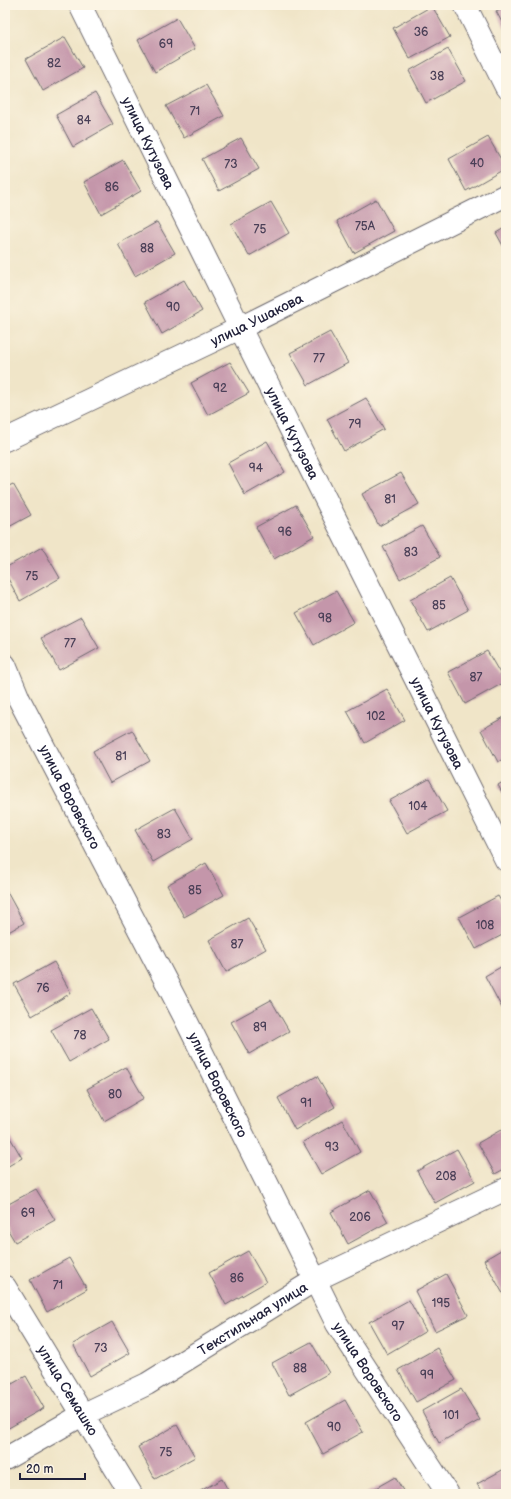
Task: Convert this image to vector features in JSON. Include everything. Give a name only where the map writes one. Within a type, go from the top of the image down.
[{"type":"street","name":"улица Кутузова","points":[[80,5],[506,860]]},
{"type":"street","points":[[465,5],[506,87]]},
{"type":"street","name":"улица Ушакова","points":[[5,440],[240,328],[506,195]]},
{"type":"street","name":"улица Воровского","points":[[5,665],[19,699],[184,1016],[337,1324],[448,1494]]},
{"type":"street","name":"Текстильная улица","points":[[5,1459],[82,1415],[147,1384],[315,1280],[506,1190]]},
{"type":"street","name":"улица Семашко","points":[[5,1287],[131,1494]]},
{"type":"building","points":[[432,6],[450,37],[410,59],[393,28]]},
{"type":"building","points":[[506,6],[506,30],[496,11]]},
{"type":"building","points":[[177,18],[195,49],[155,72],[138,40]]},
{"type":"building","points":[[65,37],[83,68],[43,91],[26,59]]},
{"type":"building","points":[[448,49],[466,81],[426,103],[409,71]]},
{"type":"building","points":[[206,85],[224,116],[184,138],[166,106]]},
{"type":"building","points":[[95,93],[113,124],[73,147],[56,115]]},
{"type":"building","points":[[488,137],[506,168],[466,191],[449,159]]},
{"type":"building","points":[[241,138],[259,169],[219,191],[202,159]]},
{"type":"building","points":[[123,160],[141,191],[101,214],[84,182]]},
{"type":"building","points":[[376,199],[394,231],[354,253],[337,221]]},
{"type":"building","points":[[271,202],[289,233],[249,256],[231,224]]},
{"type":"building","points":[[157,222],[175,253],[135,276],[118,244]]},
{"type":"building","points":[[506,227],[506,251],[496,233]]},
{"type":"building","points":[[184,280],[202,311],[162,334],[145,302]]},
{"type":"building","points":[[330,332],[348,363],[308,385],[290,353]]},
{"type":"building","points":[[230,362],[249,393],[208,415],[191,383]]},
{"type":"building","points":[[366,398],[384,429],[344,451],[327,419]]},
{"type":"building","points":[[267,441],[285,472],[245,495],[228,463]]},
{"type":"building","points":[[401,473],[419,504],[379,526],[362,494]]},
{"type":"building","points":[[13,484],[31,515],[5,529],[5,488]]},
{"type":"building","points":[[296,505],[314,536],[274,559],[256,527]]},
{"type":"building","points":[[422,526],[440,557],[400,579],[383,547]]},
{"type":"building","points":[[42,547],[60,578],[20,601],[5,573],[5,568]]},
{"type":"building","points":[[450,578],[468,610],[428,632],[410,600]]},
{"type":"building","points":[[336,591],[354,622],[314,645],[296,613]]},
{"type":"building","points":[[81,617],[99,648],[59,670],[41,638]]},
{"type":"building","points":[[487,651],[505,682],[465,704],[448,672]]},
{"type":"building","points":[[387,689],[405,720],[365,743],[347,711]]},
{"type":"building","points":[[506,716],[506,757],[498,762],[481,730]]},
{"type":"building","points":[[132,730],[150,761],[110,783],[93,751]]},
{"type":"building","points":[[429,779],[447,811],[407,833],[389,801]]},
{"type":"building","points":[[506,780],[506,800],[498,785]]},
{"type":"building","points":[[175,808],[193,839],[153,862],[135,830]]},
{"type":"building","points":[[206,863],[224,895],[184,917],[167,885]]},
{"type":"building","points":[[7,892],[24,923],[5,934],[5,893]]},
{"type":"building","points":[[498,896],[506,909],[506,933],[476,949],[459,917]]},
{"type":"building","points":[[248,918],[266,949],[226,972],[209,940]]},
{"type":"building","points":[[54,962],[71,993],[32,1016],[14,984]]},
{"type":"building","points":[[506,964],[506,1005],[502,1008],[485,976]]},
{"type":"building","points":[[271,1000],[289,1031],[249,1054],[231,1022]]},
{"type":"building","points":[[91,1008],[109,1039],[69,1062],[51,1030]]},
{"type":"building","points":[[126,1067],[144,1098],[104,1121],[87,1089]]},
{"type":"building","points":[[317,1076],[335,1107],[295,1130],[278,1098]]},
{"type":"building","points":[[342,1120],[360,1152],[321,1174],[303,1142]]},
{"type":"building","points":[[506,1127],[506,1168],[495,1174],[478,1143]]},
{"type":"building","points":[[5,1129],[22,1158],[5,1168]]},
{"type":"building","points":[[457,1149],[475,1181],[435,1203],[417,1171]]},
{"type":"building","points":[[36,1189],[55,1220],[15,1242],[5,1225],[5,1206]]},
{"type":"building","points":[[370,1190],[388,1222],[348,1244],[331,1212]]},
{"type":"building","points":[[506,1247],[506,1299],[484,1260]]},
{"type":"building","points":[[248,1251],[266,1282],[226,1305],[209,1273]]},
{"type":"building","points":[[69,1258],[87,1289],[47,1312],[30,1280]]},
{"type":"building","points":[[446,1274],[468,1315],[435,1331],[415,1291]]},
{"type":"building","points":[[409,1300],[426,1331],[387,1354],[369,1322]]},
{"type":"building","points":[[112,1322],[130,1353],[90,1376],[73,1344]]},
{"type":"building","points":[[311,1342],[329,1373],[289,1395],[272,1363]]},
{"type":"building","points":[[437,1348],[456,1380],[416,1402],[398,1370]]},
{"type":"building","points":[[26,1376],[44,1408],[5,1430],[5,1388]]},
{"type":"building","points":[[461,1389],[480,1420],[439,1443],[422,1411]]},
{"type":"building","points":[[345,1400],[363,1432],[323,1454],[306,1422]]},
{"type":"building","points":[[177,1425],[195,1457],[155,1479],[138,1447]]},
{"type":"building","points":[[506,1468],[506,1494],[483,1494],[477,1484]]},
{"type":"building","points":[[395,1477],[405,1494],[365,1494]]},
{"type":"building","points":[[222,1479],[230,1494],[195,1494]]}]
